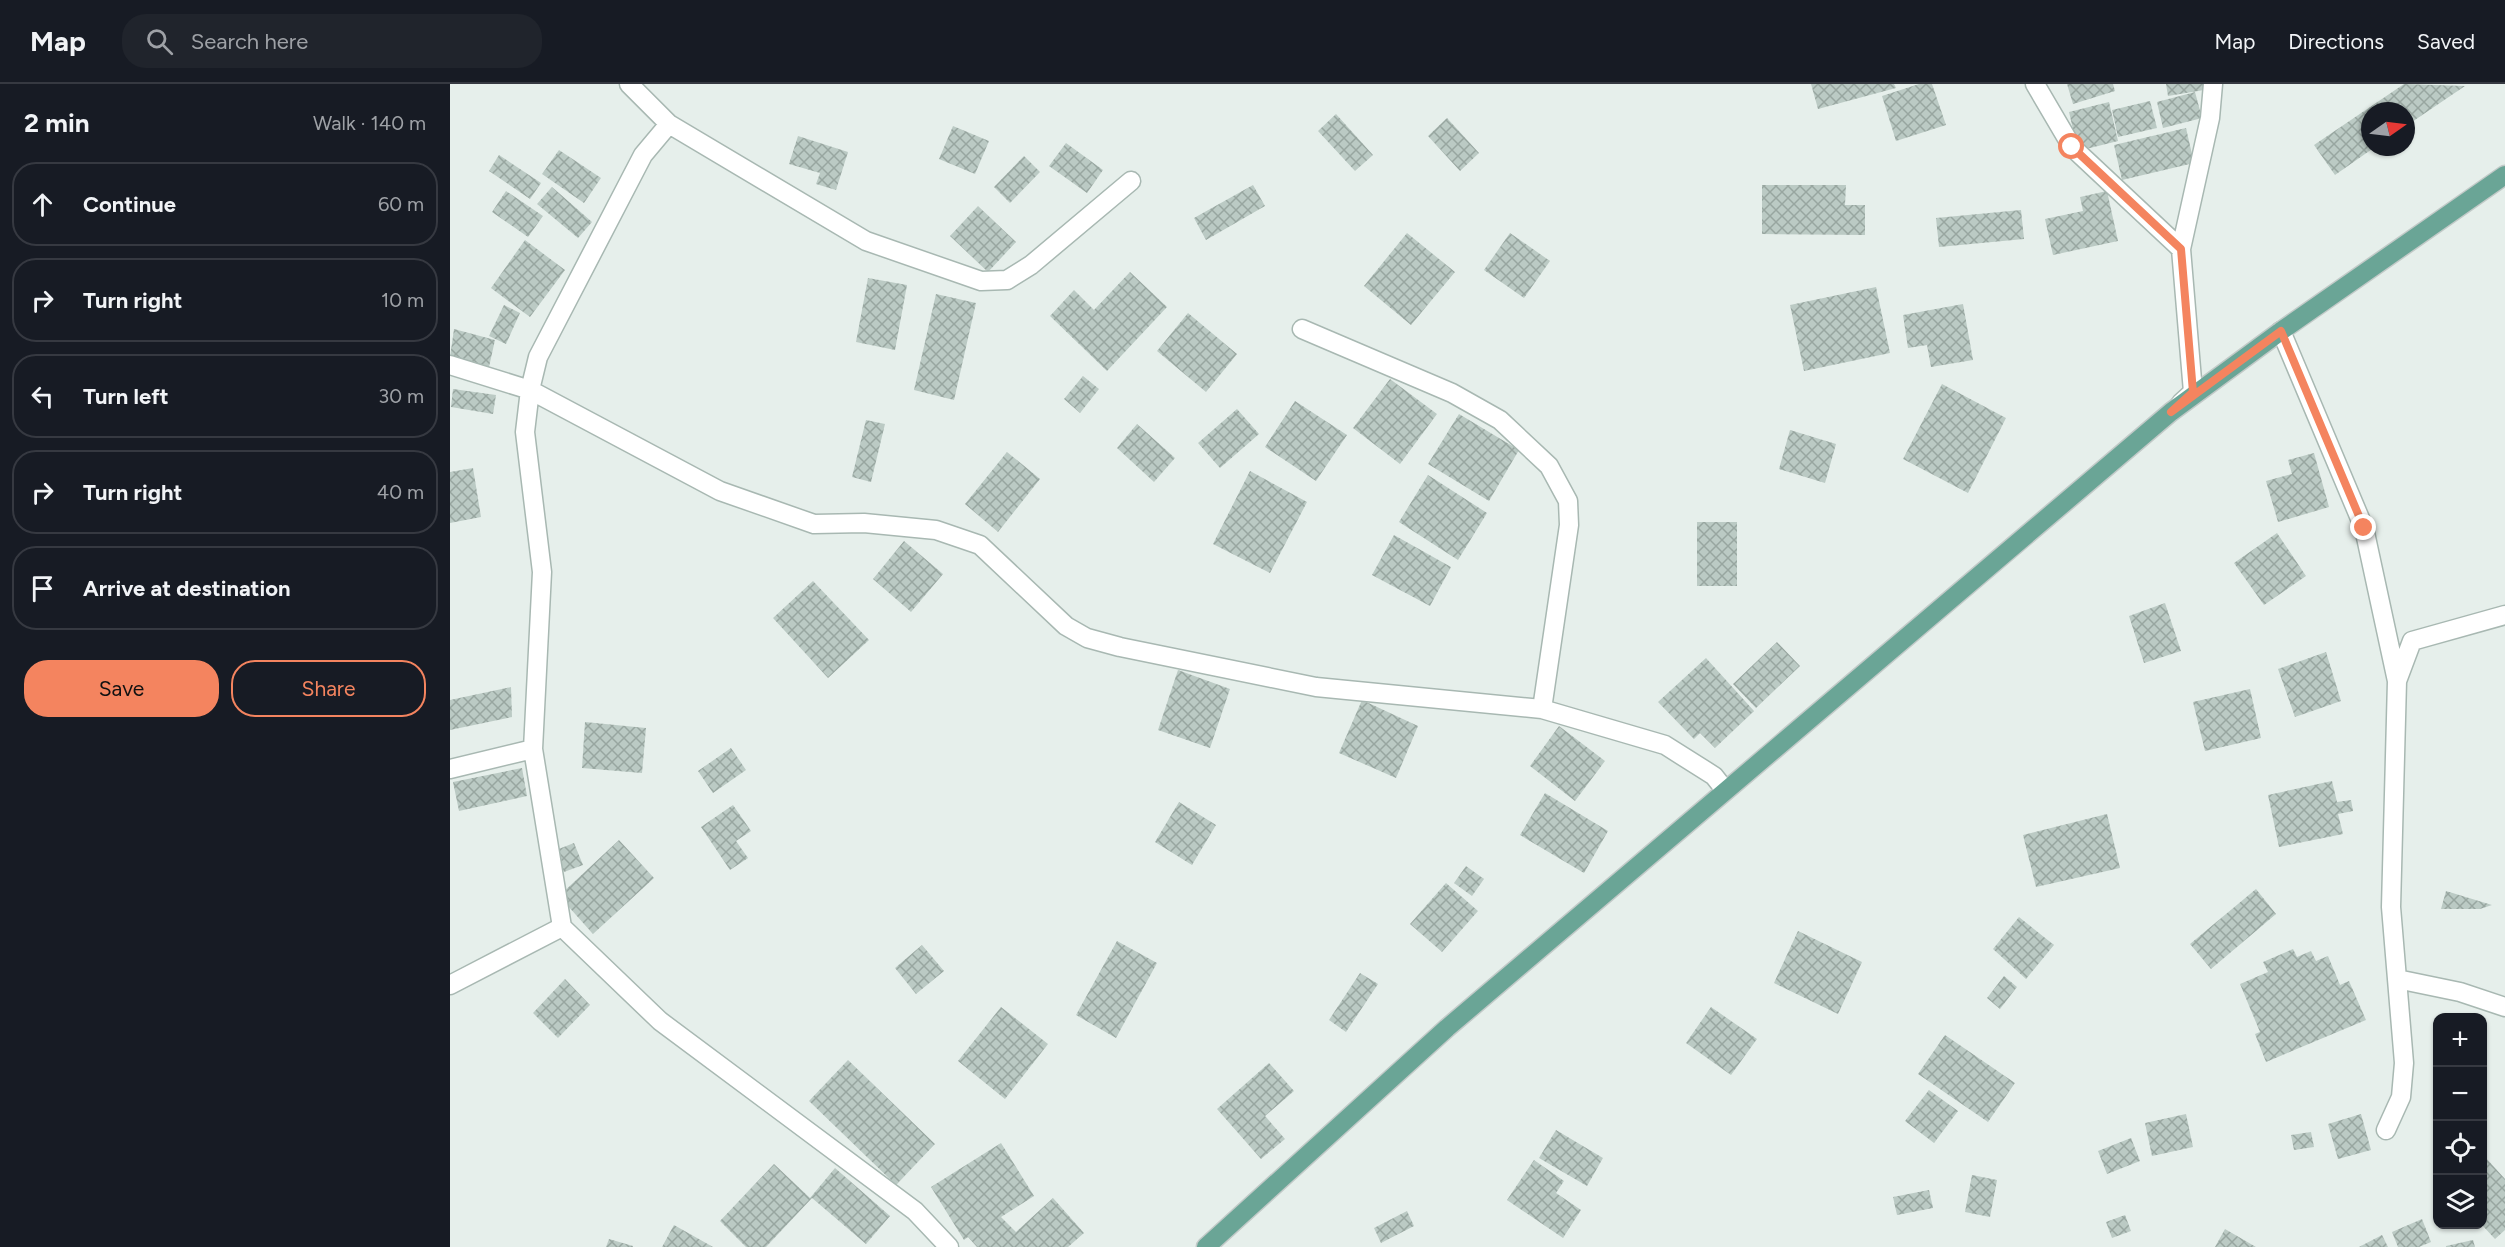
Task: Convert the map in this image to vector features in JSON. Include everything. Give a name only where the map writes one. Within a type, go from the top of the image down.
[{"type":"main road","points":[[1206,1247],[1447,1028],[2171,412],[2281,331],[2505,175]]},
{"type":"street","points":[[629,84],[669,124],[866,241],[981,281],[1007,280],[1031,265],[1131,181]]},
{"type":"street","points":[[2036,84],[2052,116],[2072,147],[2181,249]]},
{"type":"street","points":[[2171,412],[2193,392],[2181,249],[2210,118],[2213,84]]},
{"type":"street","points":[[669,124],[643,155],[538,357],[530,390],[525,432],[542,572],[533,749],[562,927],[660,1021],[915,1211],[949,1247]]},
{"type":"street","points":[[1302,329],[1477,405],[1500,420],[1549,466],[1568,501],[1569,525],[1542,708]]},
{"type":"street","points":[[2281,331],[2364,528],[2397,681],[2391,907],[2404,1063],[2402,1097],[2386,1130]]},
{"type":"street","points":[[450,364],[530,390],[720,491],[814,524],[864,523],[936,530],[980,545],[1066,626],[1087,638],[1120,647],[1316,687],[1542,708],[1665,746],[1714,776],[1725,790]]},
{"type":"street","points":[[2382,613],[2412,641]]},
{"type":"street","points":[[2412,641],[2505,615]]},
{"type":"street","points":[[2397,681],[2412,641]]},
{"type":"street","points":[[450,769],[533,749]]},
{"type":"street","points":[[450,985],[562,927]]},
{"type":"street","points":[[2397,979],[2460,992],[2505,1007]]},
{"type":"building","points":[[1811,84],[1894,84],[1896,88],[1818,109]]},
{"type":"building","points":[[1919,84],[1932,84],[1946,125],[1896,141],[1882,96]]},
{"type":"building","points":[[2067,84],[2113,84],[2115,91],[2073,104]]},
{"type":"building","points":[[2166,84],[2203,84],[2204,90],[2168,96]]},
{"type":"building","points":[[2404,84],[2465,86],[2415,120],[2415,102],[2377,102]]},
{"type":"building","points":[[2195,92],[2202,118],[2163,128],[2157,102]]},
{"type":"building","points":[[2150,101],[2157,128],[2118,137],[2112,110]]},
{"type":"building","points":[[2109,102],[2118,141],[2078,151],[2069,112]]},
{"type":"building","points":[[2361,113],[2362,156],[2335,175],[2314,145]]},
{"type":"building","points":[[1336,114],[1373,155],[1355,171],[1318,131]]},
{"type":"building","points":[[1447,118],[1479,153],[1460,171],[1428,136]]},
{"type":"building","points":[[953,126],[989,141],[975,174],[939,159]]},
{"type":"building","points":[[2186,128],[2194,163],[2122,180],[2114,145]]},
{"type":"building","points":[[798,136],[848,152],[836,190],[816,184],[820,173],[789,164]]},
{"type":"building","points":[[1066,143],[1103,170],[1087,193],[1049,166]]},
{"type":"building","points":[[559,150],[601,178],[584,203],[542,174]]},
{"type":"building","points":[[499,155],[541,183],[530,199],[489,171]]},
{"type":"building","points":[[1024,156],[1040,172],[1010,203],[994,187]]},
{"type":"building","points":[[1253,185],[1265,206],[1206,240],[1194,218]]},
{"type":"building","points":[[1762,185],[1846,185],[1845,205],[1865,205],[1865,235],[1762,234]]},
{"type":"building","points":[[552,187],[592,222],[578,238],[537,204]]},
{"type":"building","points":[[506,191],[543,216],[528,237],[492,212]]},
{"type":"building","points":[[2107,191],[2118,241],[2053,255],[2045,219],[2083,211],[2080,197]]},
{"type":"building","points":[[978,206],[1016,242],[988,272],[950,236]]},
{"type":"building","points":[[2021,210],[2024,239],[1939,247],[1936,218]]},
{"type":"building","points":[[1407,233],[1455,272],[1411,325],[1364,286]]},
{"type":"building","points":[[1510,233],[1550,261],[1524,298],[1484,270]]},
{"type":"building","points":[[525,240],[565,270],[530,317],[491,288]]},
{"type":"building","points":[[1130,272],[1167,307],[1107,371],[1050,316],[1074,290],[1094,310]]},
{"type":"building","points":[[868,278],[907,285],[895,350],[856,342]]},
{"type":"building","points":[[1876,287],[1890,353],[1804,371],[1790,305]]},
{"type":"building","points":[[936,294],[976,303],[954,400],[914,390]]},
{"type":"building","points":[[1963,304],[1973,360],[1931,367],[1927,345],[1908,348],[1903,315]]},
{"type":"building","points":[[504,305],[520,313],[506,344],[489,336]]},
{"type":"building","points":[[1188,313],[1237,354],[1206,392],[1157,351]]},
{"type":"building","points":[[454,329],[495,340],[489,367],[450,357]]},
{"type":"building","points":[[1083,376],[1099,389],[1080,413],[1064,399]]},
{"type":"building","points":[[1390,379],[1437,414],[1400,464],[1353,428]]},
{"type":"building","points":[[1942,384],[2006,418],[1968,493],[1903,459]]},
{"type":"building","points":[[453,389],[496,395],[493,414],[451,407]]},
{"type":"building","points":[[1295,401],[1347,435],[1316,481],[1265,447]]},
{"type":"building","points":[[1237,409],[1259,434],[1220,468],[1198,443]]},
{"type":"building","points":[[1459,414],[1519,450],[1489,501],[1428,464]]},
{"type":"building","points":[[866,420],[885,424],[871,482],[852,477]]},
{"type":"building","points":[[1137,424],[1175,458],[1154,482],[1117,448]]},
{"type":"building","points":[[1790,430],[1836,444],[1825,483],[1779,469]]},
{"type":"building","points":[[1007,452],[1040,479],[998,532],[965,504]]},
{"type":"building","points":[[2314,453],[2329,507],[2278,522],[2266,481],[2292,474],[2288,460]]},
{"type":"building","points":[[473,468],[481,517],[450,523],[450,472]]},
{"type":"building","points":[[1250,471],[1307,502],[1270,573],[1213,544]]},
{"type":"building","points":[[1428,475],[1487,513],[1458,560],[1399,522]]},
{"type":"building","points":[[1697,522],[1737,522],[1737,586],[1697,586]]},
{"type":"building","points":[[2277,533],[2306,576],[2264,605],[2234,563]]},
{"type":"building","points":[[1394,535],[1451,567],[1430,606],[1372,575]]},
{"type":"building","points":[[904,541],[943,574],[911,612],[873,579]]},
{"type":"building","points":[[813,581],[869,640],[828,678],[773,618]]},
{"type":"building","points":[[2165,603],[2181,651],[2144,663],[2129,616]]},
{"type":"building","points":[[1777,642],[1800,666],[1756,708],[1733,684]]},
{"type":"building","points":[[2326,652],[2341,701],[2295,717],[2278,669]]},
{"type":"building","points":[[1706,658],[1754,711],[1715,748],[1700,733],[1694,739],[1658,702]]},
{"type":"building","points":[[1178,670],[1230,689],[1210,748],[1158,730]]},
{"type":"building","points":[[511,687],[512,717],[450,730],[450,700]]},
{"type":"building","points":[[2250,689],[2261,738],[2205,751],[2193,702]]},
{"type":"building","points":[[1362,700],[1418,726],[1396,778],[1339,753]]},
{"type":"building","points":[[585,722],[646,728],[642,773],[582,768]]},
{"type":"building","points":[[1559,726],[1605,761],[1575,801],[1530,766]]},
{"type":"building","points":[[731,748],[746,770],[713,793],[698,771]]},
{"type":"building","points":[[522,768],[527,796],[459,811],[453,782]]},
{"type":"building","points":[[2332,781],[2337,802],[2351,800],[2353,811],[2338,814],[2343,834],[2279,847],[2268,795]]},
{"type":"building","points":[[1545,793],[1608,831],[1584,873],[1520,835]]},
{"type":"building","points":[[1179,802],[1216,825],[1192,865],[1155,842]]},
{"type":"building","points":[[733,805],[751,831],[736,841],[748,858],[730,870],[701,827]]},
{"type":"building","points":[[2107,814],[2120,868],[2036,887],[2023,835]]},
{"type":"building","points":[[619,840],[654,878],[593,934],[559,896]]},
{"type":"building","points":[[574,843],[583,865],[564,872],[556,850]]},
{"type":"building","points":[[1466,866],[1484,879],[1472,896],[1454,883]]},
{"type":"building","points":[[1446,883],[1478,911],[1442,952],[1410,924]]},
{"type":"building","points":[[2256,889],[2276,914],[2211,969],[2190,944]]},
{"type":"building","points":[[2446,891],[2492,905],[2480,909],[2441,909]]},
{"type":"building","points":[[2019,917],[2054,945],[2026,979],[1993,949]]},
{"type":"building","points":[[1798,931],[1862,962],[1838,1014],[1774,983]]},
{"type":"building","points":[[1117,941],[1157,963],[1116,1038],[1076,1015]]},
{"type":"building","points":[[922,945],[944,971],[916,994],[895,968]]},
{"type":"building","points":[[2293,949],[2297,957],[2311,951],[2316,961],[2328,956],[2340,985],[2349,981],[2366,1020],[2266,1062],[2255,1034],[2260,1032],[2240,984],[2268,972],[2263,962]]},
{"type":"building","points":[[1360,973],[1378,984],[1346,1032],[1329,1020]]},
{"type":"building","points":[[2004,976],[2017,987],[2000,1009],[1987,998]]},
{"type":"building","points":[[565,979],[590,1005],[558,1038],[533,1013]]},
{"type":"building","points":[[1001,1007],[1048,1044],[1005,1099],[958,1061]]},
{"type":"building","points":[[1711,1007],[1757,1039],[1731,1075],[1686,1043]]},
{"type":"building","points":[[1945,1035],[2015,1083],[1988,1122],[1918,1074]]},
{"type":"building","points":[[848,1060],[935,1144],[896,1185],[809,1101]]},
{"type":"building","points":[[1269,1063],[1294,1091],[1265,1116],[1285,1139],[1261,1159],[1217,1109]]},
{"type":"building","points":[[1929,1090],[1958,1111],[1934,1143],[1905,1121]]},
{"type":"building","points":[[2186,1114],[2193,1147],[2152,1156],[2145,1123]]},
{"type":"building","points":[[2361,1114],[2371,1150],[2338,1159],[2328,1124]]},
{"type":"building","points":[[1556,1130],[1603,1158],[1587,1186],[1539,1158]]},
{"type":"building","points":[[2311,1132],[2314,1147],[2294,1150],[2291,1135]]},
{"type":"building","points":[[2131,1138],[2140,1161],[2107,1174],[2098,1151]]},
{"type":"building","points":[[1001,1143],[1034,1196],[1001,1217],[1016,1232],[1053,1198],[1084,1233],[1068,1247],[977,1247],[968,1237],[964,1240],[931,1187]]},
{"type":"building","points":[[2487,1159],[2505,1179],[2505,1230],[2495,1239],[2486,1229]]},
{"type":"building","points":[[1534,1160],[1564,1181],[1556,1193],[1581,1210],[1563,1238],[1507,1200]]},
{"type":"building","points":[[774,1164],[810,1198],[835,1168],[890,1216],[866,1244],[812,1198],[766,1247],[746,1247],[720,1221]]},
{"type":"building","points":[[1972,1175],[1997,1180],[1990,1217],[1965,1212]]},
{"type":"building","points":[[1929,1190],[1933,1208],[1897,1215],[1893,1197]]},
{"type":"building","points":[[1407,1211],[1414,1226],[1381,1243],[1374,1228]]},
{"type":"building","points":[[2125,1215],[2131,1231],[2112,1238],[2106,1222]]},
{"type":"building","points":[[2422,1219],[2431,1242],[2419,1247],[2398,1247],[2392,1232]]},
{"type":"building","points":[[674,1225],[713,1247],[662,1247]]},
{"type":"building","points":[[2225,1229],[2256,1247],[2215,1247]]},
{"type":"building","points":[[2382,1235],[2388,1247],[2359,1247]]},
{"type":"building","points":[[609,1239],[633,1246],[633,1247],[606,1247]]},
{"type":"building","points":[[2473,1240],[2475,1247],[2446,1247],[2446,1246]]},
{"type":"route","points":[[2072,147],[2181,249],[2193,392],[2171,412],[2281,331],[2364,528]]}]
